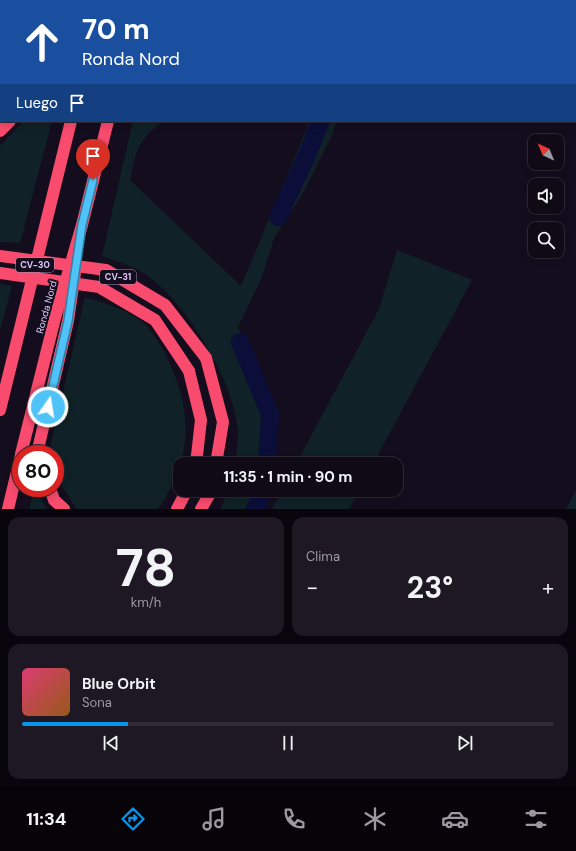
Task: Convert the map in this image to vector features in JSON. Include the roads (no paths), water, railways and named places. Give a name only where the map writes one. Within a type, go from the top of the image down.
[{"type":"highway","points":[[0,131],[9,122]]},
{"type":"highway","name":"Ronda Nord","points":[[0,410],[71,122]]},
{"type":"highway","name":"Ronda Nord","points":[[23,445],[55,318],[82,225],[108,122]]},
{"type":"highway","points":[[39,445],[68,321],[82,225]]},
{"type":"highway","name":"CV-31","points":[[0,256],[106,270],[165,305],[206,358],[223,422],[217,457]]},
{"type":"highway","points":[[0,273],[99,287],[155,320],[189,371],[201,420],[197,457]]},
{"type":"highway","name":"Ronda Nord","points":[[8,509],[12,492]]},
{"type":"highway","points":[[53,497],[54,500],[64,509]]},
{"type":"highway","points":[[177,509],[183,497]]},
{"type":"highway","points":[[201,509],[208,497]]},
{"type":"waterway","points":[[278,217],[304,162],[321,122]]},
{"type":"waterway","points":[[240,342],[270,414],[267,457]]},
{"type":"waterway","points":[[255,509],[261,497]]}]
